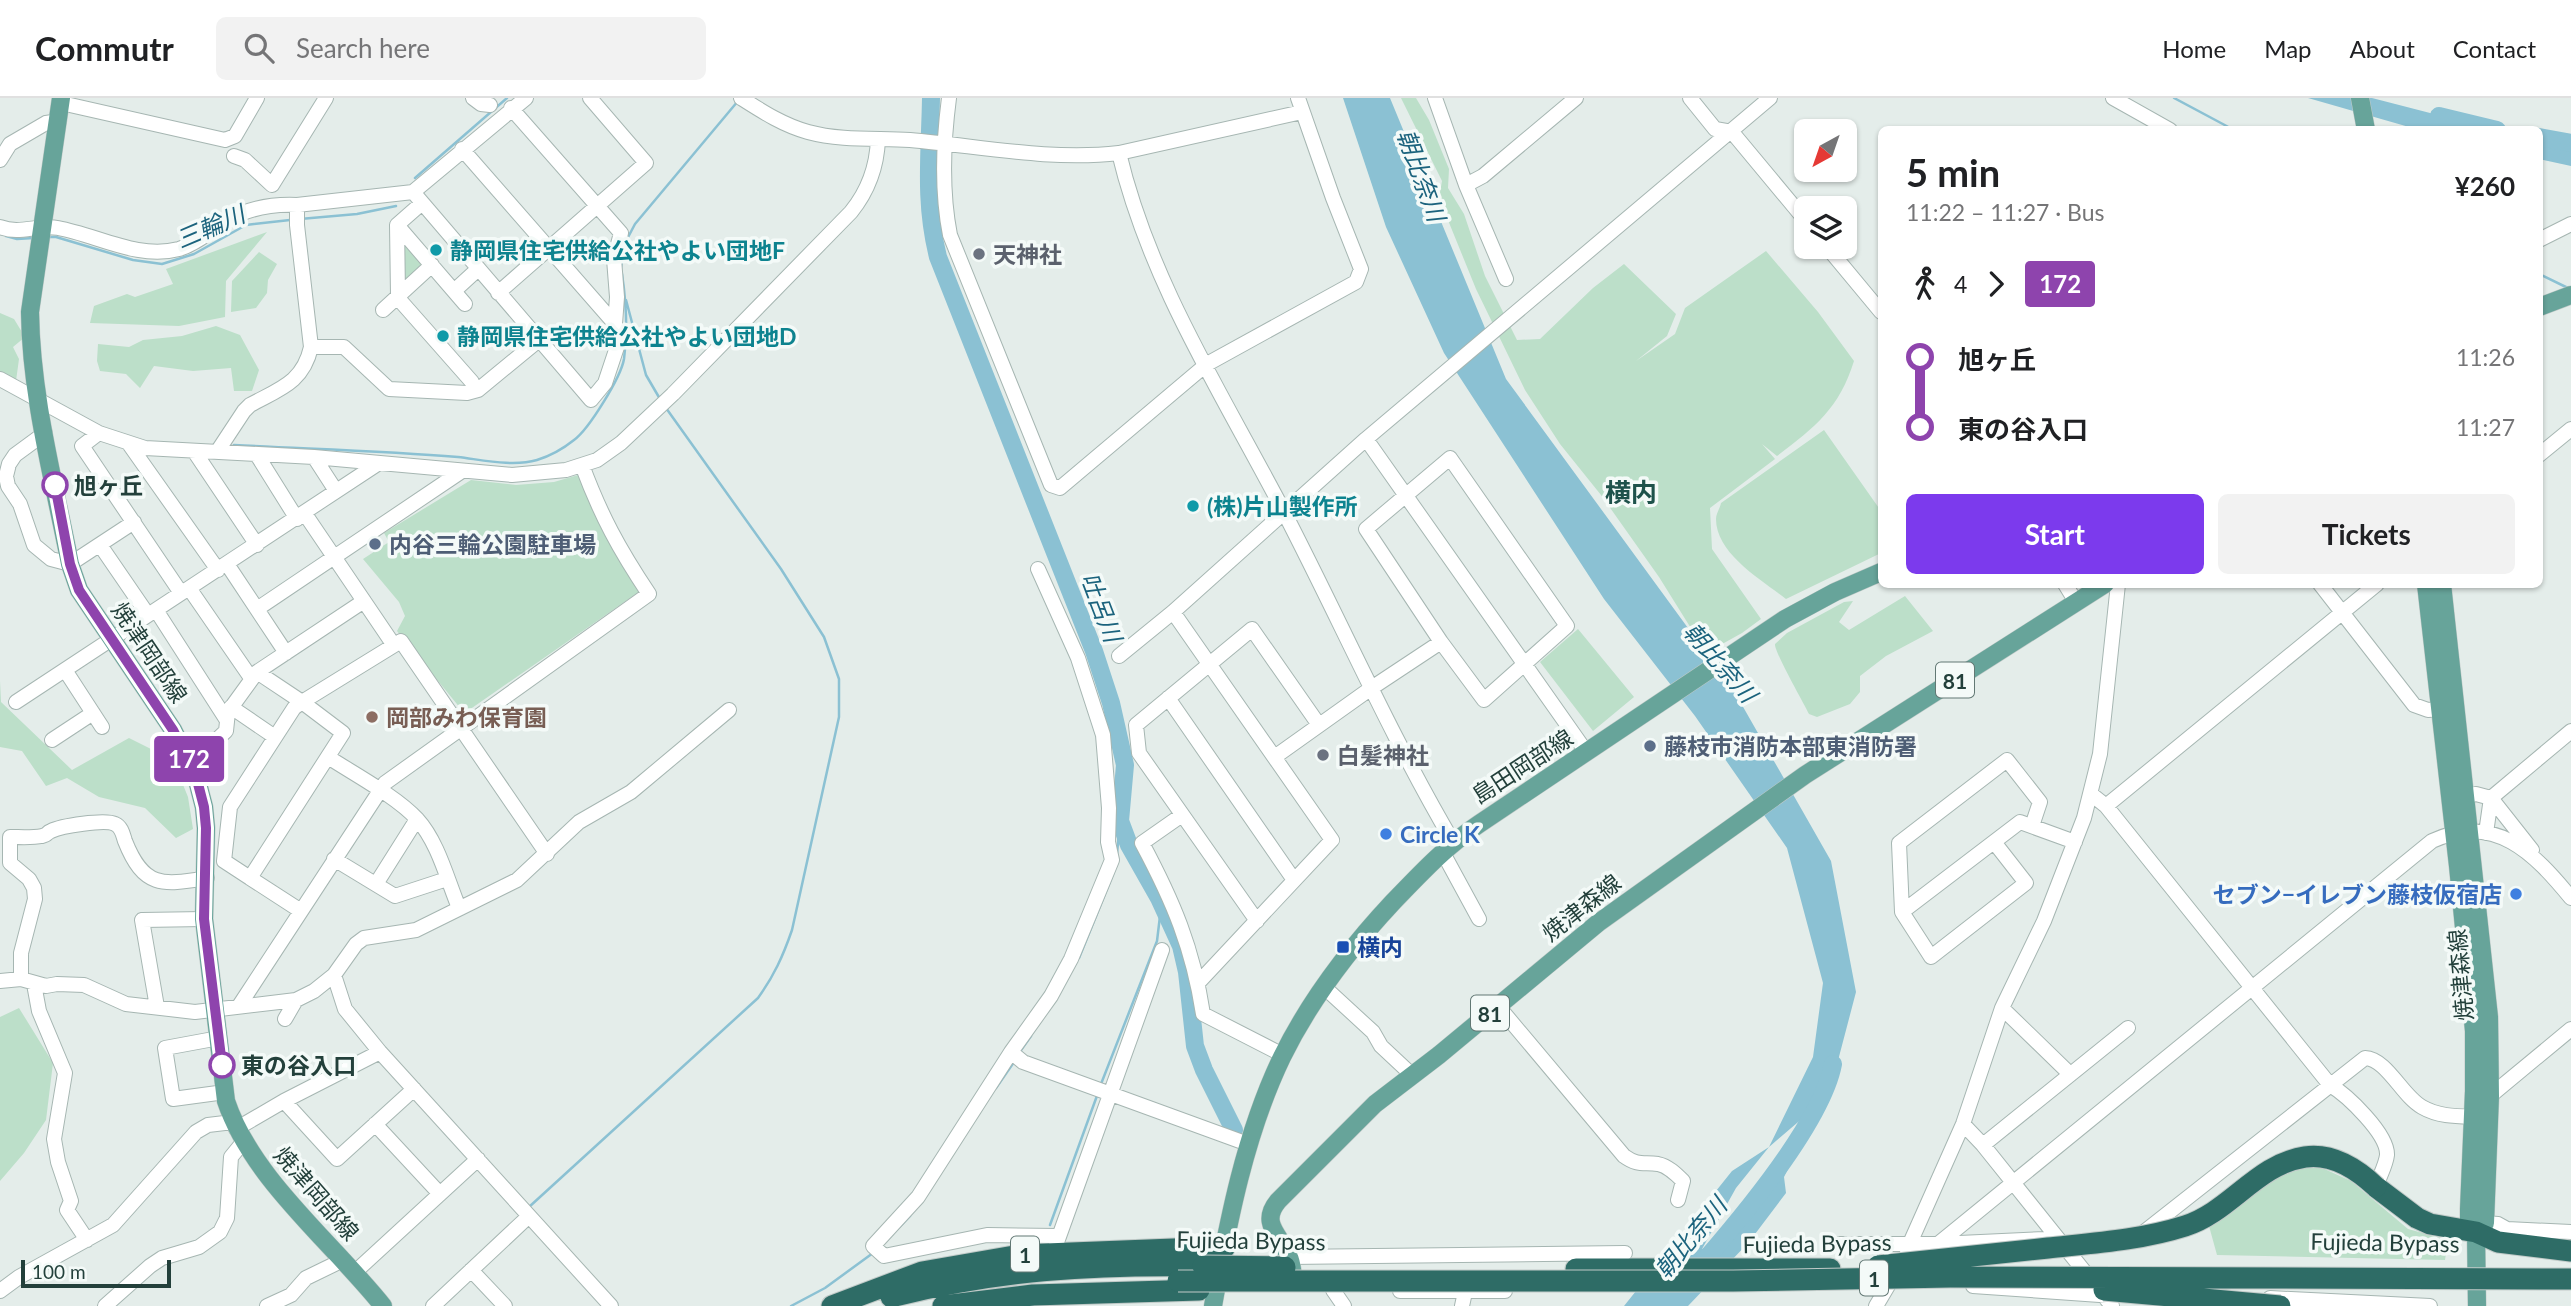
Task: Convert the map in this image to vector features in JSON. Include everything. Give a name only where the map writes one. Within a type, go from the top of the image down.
[{"type":"highway","points":[[1848,1269],[2137,1239],[2188,1226],[2269,1171],[2303,1157],[2325,1157],[2362,1173],[2417,1218],[2430,1224],[2481,1228],[2498,1242],[2571,1251]]},
{"type":"highway","name":"1","points":[[832,1306],[922,1272],[1020,1255],[1225,1247]]},
{"type":"highway","name":"Fujieda Bypass","points":[[858,1306],[948,1283],[1039,1269],[1129,1265],[1576,1269],[2258,1266],[2456,1269],[2571,1277]]},
{"type":"highway","name":"1","points":[[1950,1277],[2280,1306]]},
{"type":"highway","name":"Fujieda Bypass","points":[[907,1306],[983,1290],[1046,1282],[2571,1277]]},
{"type":"highway","name":"1","points":[[943,1306],[1033,1295],[1123,1291],[1214,1298]]},
{"type":"main road","points":[[2360,98],[2365,126]]},
{"type":"main road","name":"焼津岡部線","points":[[66,105],[30,312],[31,347],[39,402],[70,564],[79,590],[173,730],[191,764],[204,807],[207,878],[204,919],[225,1092],[238,1131],[259,1165],[383,1306]]},
{"type":"main road","points":[[2543,306],[2571,295]]},
{"type":"main road","name":"島田岡部線","points":[[1214,1298],[1251,1137],[1283,1055],[1324,987],[1362,935],[1448,846],[1785,619],[1835,592],[1878,573]]},
{"type":"main road","name":"焼津森線","points":[[1296,1290],[1289,1257],[1270,1222],[1269,1214],[1358,1119],[1598,923],[1731,826],[1805,775],[2099,588]]},
{"type":"main road","name":"焼津森線","points":[[2426,588],[2441,709],[2470,833],[2474,1031],[2481,1117],[2469,1209],[2469,1221],[2481,1228],[2477,1306]]},
{"type":"main road","name":"焼津森線","points":[[2442,588],[2489,1017],[2490,1096],[2481,1117]]},
{"type":"main road","points":[[1214,1298],[1296,1290]]},
{"type":"street","points":[[0,160],[10,144],[46,123],[66,105],[225,140],[235,136],[257,98]]},
{"type":"street","points":[[234,156],[245,160],[272,185],[326,98]]},
{"type":"street","points":[[474,98],[481,104],[490,105]]},
{"type":"street","points":[[472,382],[397,296],[397,225],[431,178],[462,149],[526,98]]},
{"type":"street","points":[[498,293],[646,163],[590,98]]},
{"type":"street","points":[[745,100],[772,118],[808,132],[828,136],[908,140],[943,144],[1059,155],[1093,156],[1119,153],[1300,105],[1362,269],[1356,282],[1205,366],[1060,488],[1051,485],[950,235],[944,200],[943,144],[948,98]]},
{"type":"street","points":[[1435,98],[1466,185],[1506,279]]},
{"type":"street","points":[[1466,185],[1483,176],[1576,98]]},
{"type":"street","points":[[1690,98],[1715,129],[1736,128]]},
{"type":"street","points":[[1119,656],[1366,439],[1770,98]]},
{"type":"street","points":[[2113,98],[2163,126]]},
{"type":"street","points":[[417,197],[591,400],[605,383],[618,344],[614,259],[621,233],[511,108]]},
{"type":"street","points":[[1736,128],[1794,206]]},
{"type":"street","points":[[0,379],[99,433],[129,444],[158,450],[314,457],[512,475],[566,470],[597,460],[610,452],[668,398],[859,202],[875,168],[878,139]]},
{"type":"street","points":[[225,140],[250,178],[280,204]]},
{"type":"street","points":[[462,149],[615,324]]},
{"type":"street","points":[[1119,153],[1135,213],[1149,250],[1205,366],[1284,513],[1448,846],[1479,919]]},
{"type":"street","points":[[0,227],[12,232],[55,227],[134,249],[162,251],[187,246],[239,215],[280,204],[417,197]]},
{"type":"street","points":[[217,452],[238,418],[250,405],[296,379],[308,361],[311,347],[297,205]]},
{"type":"street","points":[[2543,238],[2571,224]]},
{"type":"street","points":[[397,225],[465,304]]},
{"type":"street","points":[[1837,259],[1878,308]]},
{"type":"street","points":[[383,310],[432,265]]},
{"type":"street","points":[[454,291],[478,269]]},
{"type":"street","points":[[311,347],[344,346],[389,389],[467,393],[478,390],[540,338]]},
{"type":"street","points":[[2543,452],[2571,429]]},
{"type":"street","points":[[45,433],[15,455],[6,476],[8,486],[20,504],[34,545],[51,559],[70,564],[134,522]]},
{"type":"street","points":[[99,433],[82,446],[185,590],[254,675],[302,702],[343,733],[250,878]]},
{"type":"street","points":[[1366,439],[1587,753]]},
{"type":"street","points":[[129,444],[257,609],[286,653]]},
{"type":"street","points":[[194,451],[257,545]]},
{"type":"street","points":[[257,455],[301,516],[335,557],[393,644]]},
{"type":"street","points":[[314,457],[337,491]]},
{"type":"street","points":[[1450,458],[1567,626],[1484,700],[1441,642],[1366,529],[1405,495],[1450,458]]},
{"type":"street","points":[[16,702],[379,463]]},
{"type":"street","points":[[239,1006],[379,789],[649,594],[619,549],[598,509],[582,465]]},
{"type":"street","points":[[257,609],[462,471]]},
{"type":"street","points":[[100,545],[229,713],[275,737]]},
{"type":"street","points":[[1038,569],[1078,658],[1103,735],[1109,808],[1108,842],[1112,860],[1071,959],[1056,987],[918,1197],[873,1246],[884,1256],[987,1235],[1056,1241],[1162,950]]},
{"type":"street","points":[[2067,588],[2076,602]]},
{"type":"street","points":[[1876,1306],[1911,1243],[1963,1124],[2002,1008],[2044,921],[2075,842],[2091,794],[2103,730],[2118,588]]},
{"type":"street","points":[[2323,588],[2414,705],[2428,710],[2441,709]]},
{"type":"street","points":[[2106,806],[2372,588]]},
{"type":"street","points":[[191,764],[226,731],[229,713],[254,675],[364,600]]},
{"type":"street","points":[[1173,611],[1276,756],[1332,841],[1198,983]]},
{"type":"street","points":[[1257,921],[1139,753],[1136,725],[1252,628],[1319,725]]},
{"type":"street","points":[[301,911],[224,861],[230,807],[294,708],[401,641],[547,854]]},
{"type":"street","points":[[1276,756],[1441,642]]},
{"type":"street","points":[[65,670],[102,727]]},
{"type":"street","points":[[1168,698],[1294,880]]},
{"type":"street","points":[[0,981],[46,986],[84,985],[126,1004],[195,1012],[296,1000],[314,991],[334,975],[356,944],[364,938],[416,930],[517,880],[579,822],[631,792],[729,710]]},
{"type":"street","points":[[52,740],[93,713]]},
{"type":"street","points":[[2470,833],[2491,797],[2571,731]]},
{"type":"street","points":[[328,757],[379,789],[417,819],[431,841],[459,908]]},
{"type":"street","points":[[1994,842],[2025,883],[1931,957],[1902,912],[1899,843],[2007,760],[2040,802],[2032,826]]},
{"type":"street","points":[[2091,794],[2106,806],[2330,1084],[2346,1094],[2383,1140],[2387,1156],[2376,1186]]},
{"type":"street","points":[[2465,796],[2476,794],[2491,797],[2571,898]]},
{"type":"street","points":[[1182,815],[1142,843],[1166,888],[1184,931],[1203,1014],[1283,1055]]},
{"type":"street","points":[[376,884],[417,819]]},
{"type":"street","points":[[87,1240],[67,1210],[71,1201],[58,1162],[54,1139],[65,1073],[28,982],[21,953],[35,899],[34,888],[29,879],[10,863],[10,837],[44,836],[53,830],[103,821],[114,823],[121,828],[132,856],[155,881],[170,884],[207,878]]},
{"type":"street","points":[[1902,912],[2020,822],[2075,842]]},
{"type":"street","points":[[1938,1244],[2432,841],[2470,833],[2511,840],[2542,864]]},
{"type":"street","points":[[334,859],[395,896],[447,879]]},
{"type":"street","points":[[157,1007],[142,920],[204,919]]},
{"type":"street","points":[[334,975],[345,1009],[380,1052],[611,1306]]},
{"type":"street","points":[[1324,987],[1373,1032],[1381,1046],[1412,1075]]},
{"type":"street","points":[[285,1019],[296,1000]]},
{"type":"street","points":[[1498,1006],[1624,1156],[1635,1164],[1660,1164],[1683,1181],[1678,1200]]},
{"type":"street","points":[[2002,1008],[2070,1074]]},
{"type":"street","points":[[1983,1145],[2128,1028]]},
{"type":"street","points":[[2490,1096],[2571,1030]]},
{"type":"street","points":[[219,1038],[165,1048],[173,1099],[225,1092]]},
{"type":"street","points":[[105,1306],[162,1258],[199,1247],[220,1232],[227,1218],[231,1157],[238,1131],[284,1101],[380,1052]]},
{"type":"street","points":[[1011,1052],[1023,1062],[1251,1137]]},
{"type":"street","points":[[1835,1244],[1938,1244],[2057,1238],[2103,1242],[2124,1240],[2153,1227],[2365,1058],[2378,1061],[2403,1091],[2422,1107],[2447,1115],[2481,1117]]},
{"type":"street","points":[[284,1101],[337,1159],[414,1089]]},
{"type":"street","points":[[374,1124],[440,1194]]},
{"type":"street","points":[[1963,1124],[1983,1145],[2108,1301]]},
{"type":"street","points":[[0,1291],[113,1225],[197,1132],[208,1125],[238,1131]]},
{"type":"street","points":[[267,1306],[291,1295],[306,1278],[349,1267],[440,1194],[478,1158]]},
{"type":"street","points":[[433,1306],[529,1216]]},
{"type":"street","points":[[2481,1228],[2498,1224],[2507,1229],[2571,1232]]},
{"type":"street","points":[[1289,1257],[1625,1253]]},
{"type":"street","points":[[471,1270],[505,1306]]},
{"type":"street","points":[[1296,1290],[1464,1299],[1892,1280],[2108,1301],[2233,1296],[2430,1306]]},
{"type":"street","points":[[1333,1290],[1344,1306]]},
{"type":"street","points":[[2221,1306],[2233,1296]]},
{"type":"green space","points":[[1401,98],[1416,98],[1429,120],[1449,169],[1448,188],[1464,214],[1485,276],[1517,340],[1540,339],[1593,288],[1624,264],[1676,314],[1667,336],[1636,361],[1675,334],[1685,308],[1766,251],[1818,312],[1854,361],[1841,392],[1824,416],[1777,456],[1762,444],[1775,459],[1710,508],[1712,549],[1761,619],[1742,633],[1715,648],[1702,646],[1659,577],[1601,495],[1560,444],[1525,390],[1476,289],[1439,198],[1442,181]]},
{"type":"green space","points":[[267,232],[226,281],[225,317],[179,326],[90,323],[94,306],[127,294],[135,297],[173,284],[166,269]]},
{"type":"green space","points":[[399,236],[426,266],[401,287]]},
{"type":"green space","points":[[259,252],[277,264],[268,280],[267,293],[256,308],[231,312],[232,281]]},
{"type":"green space","points":[[0,313],[14,319],[25,337],[13,347],[19,359],[16,381],[0,375]]},
{"type":"green space","points":[[216,326],[240,335],[259,370],[252,391],[234,391],[231,368],[193,371],[154,366],[140,388],[126,374],[100,371],[97,361],[98,344],[129,347],[143,340],[182,336]]},
{"type":"green space","points":[[1824,430],[1878,507],[1878,554],[1786,599],[1753,575],[1724,544],[1718,532],[1716,517],[1721,503]]},
{"type":"green space","points":[[585,473],[643,589],[469,710],[461,709],[397,631],[405,616],[399,602],[363,559],[389,542],[384,533],[471,480],[516,485],[554,482]]},
{"type":"green space","points":[[1905,596],[1933,631],[1886,656],[1860,676],[1860,692],[1850,704],[1817,717],[1809,714],[1775,644],[1787,633],[1844,602],[1853,601],[1839,622],[1849,630]]},
{"type":"green space","points":[[1578,629],[1634,697],[1593,731],[1540,662]]},
{"type":"green space","points":[[0,681],[1,702],[72,770],[129,738],[173,760],[188,797],[193,829],[176,838],[145,808],[99,797],[67,778],[46,786],[22,751],[0,747]]},
{"type":"green space","points":[[19,1008],[53,1063],[46,1120],[24,1153],[0,1181],[0,1017]]},
{"type":"green space","points":[[2294,1165],[2320,1167],[2351,1181],[2408,1229],[2448,1240],[2445,1260],[2217,1255],[2209,1226]]},
{"type":"water","points":[[1343,98],[1390,98],[1506,379],[1734,691],[1831,861],[1856,992],[1835,1072],[1804,1117],[1769,1147],[1813,1057],[1823,983],[1787,848],[1695,716],[1604,599],[1444,353],[1386,227]]},
{"type":"water","points":[[2308,98],[2372,98],[2480,126],[2406,126]]},
{"type":"water","points":[[2543,143],[2571,150],[2571,166],[2543,160]]},
{"type":"water","points":[[1808,1129],[1784,1177],[1786,1193],[1749,1242],[1688,1306],[1624,1306],[1732,1171],[1769,1147],[1736,1188],[1702,1249],[1733,1238],[1775,1170]]},
{"type":"waterway","name":"三輪川","points":[[415,178],[507,98]]},
{"type":"waterway","name":"吐呂川","points":[[931,98],[929,197],[938,257],[1094,651],[1111,703],[1125,765],[1120,821],[1129,845],[1159,898],[1181,946],[1187,972],[1195,1046],[1234,1130]]},
{"type":"waterway","points":[[2174,98],[2226,126]]},
{"type":"waterway","points":[[621,267],[625,243],[635,224],[738,101]]},
{"type":"waterway","points":[[2439,116],[2480,126]]},
{"type":"waterway","points":[[2543,138],[2571,143]]},
{"type":"waterway","name":"三輪川","points":[[300,219],[357,214],[396,206]]},
{"type":"waterway","name":"三輪川","points":[[48,237],[133,260],[162,264],[194,254],[246,225],[290,220]]},
{"type":"waterway","name":"三輪川","points":[[6,236],[17,239],[34,238]]},
{"type":"waterway","points":[[234,445],[430,455],[508,463],[528,462],[547,456],[574,440],[588,425],[604,402],[622,367],[626,327],[622,274]]},
{"type":"waterway","points":[[2543,276],[2568,288]]},
{"type":"waterway","points":[[626,300],[646,375],[660,399]]},
{"type":"waterway","points":[[529,1207],[758,998],[769,982],[792,930],[839,717],[839,679],[824,637],[781,569],[666,408]]},
{"type":"waterway","points":[[1117,854],[1120,821]]},
{"type":"waterway","points":[[1079,958],[1113,874]]},
{"type":"waterway","points":[[1101,1084],[1157,941],[1159,898]]},
{"type":"waterway","points":[[1019,1053],[1031,1036]]},
{"type":"waterway","points":[[996,1088],[1014,1062]]},
{"type":"waterway","name":"朝比奈川","points":[[1704,1261],[1759,1194],[1798,1140],[1826,1087],[1833,1064]]},
{"type":"waterway","points":[[1050,1225],[1098,1093]]},
{"type":"waterway","points":[[886,1241],[910,1216]]},
{"type":"waterway","points":[[791,1306],[825,1288],[873,1253]]},
{"type":"bus line","name":"172","points":[[55,485],[70,564],[79,590],[173,730],[196,776],[206,828],[204,919],[222,1065]]},
{"type":"place","name":"静岡県住宅供給公社やよい団地F","points":[[436,250]]},
{"type":"place","name":"天神社","points":[[979,254]]},
{"type":"place","name":"静岡県住宅供給公社やよい団地D","points":[[443,336]]},
{"type":"place","name":"旭ヶ丘","points":[[55,485]]},
{"type":"place","name":"(株)片山製作所","points":[[1193,506]]},
{"type":"place","name":"内谷三輪公園駐車場","points":[[375,544]]},
{"type":"place","name":"岡部みわ保育園","points":[[372,717]]},
{"type":"place","name":"藤枝市消防本部東消防署","points":[[1650,746]]},
{"type":"place","name":"白髪神社","points":[[1323,755]]},
{"type":"place","name":"Circle K","points":[[1386,834]]},
{"type":"place","name":"セブン−イレブン藤枝仮宿店","points":[[2516,894]]},
{"type":"place","name":"横内","points":[[1343,947]]},
{"type":"place","name":"東の谷入口","points":[[222,1065]]},
{"type":"district","name":"横内","points":[[1631,492]]}]
